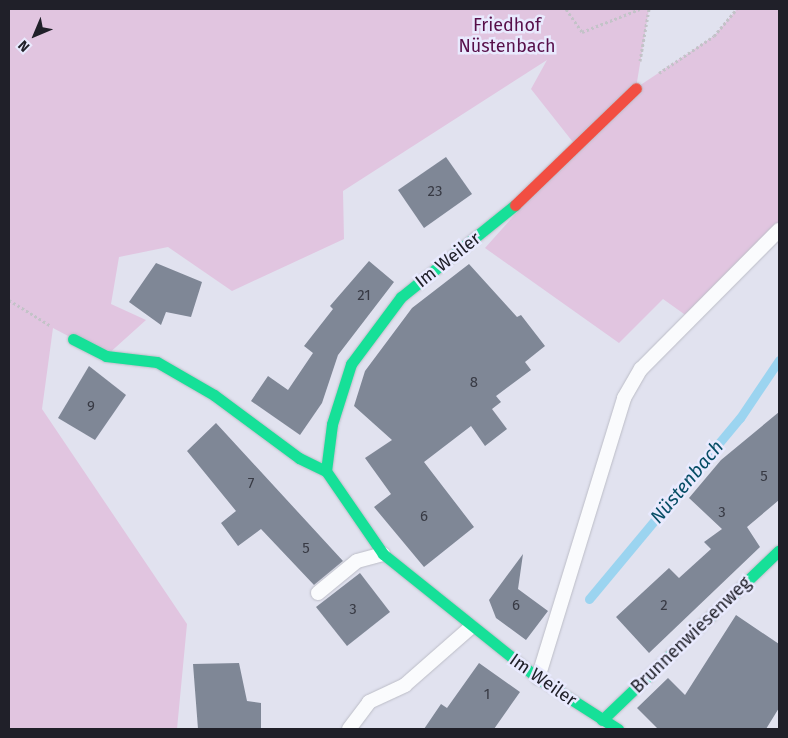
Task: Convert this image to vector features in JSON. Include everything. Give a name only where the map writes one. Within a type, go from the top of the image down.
[{"type":"street","name":"Im Weiler","points":[[326,471],[332,424],[351,364],[401,297],[494,225],[636,88]]},
{"type":"street","name":"Im Weiler","points":[[73,339],[106,356],[158,362],[214,395],[299,458],[326,471],[383,554],[471,627],[538,678],[618,729]]},
{"type":"street","name":"Brunnenwiesenweg","points":[[602,720],[779,550]]},
{"type":"lane","points":[[538,678],[624,398],[641,369],[779,230]]},
{"type":"lane","points":[[318,593],[357,562],[383,554]]},
{"type":"lane","points":[[349,729],[369,702],[405,686],[471,627]]},
{"type":"path","points":[[566,9],[582,32],[640,9]]},
{"type":"path","points":[[636,88],[649,9]]},
{"type":"path","points":[[636,88],[714,36],[737,9]]},
{"type":"path","points":[[9,300],[73,339]]},
{"type":"green space","name":"Friedhof Nüstenbach","points":[[9,9],[649,9],[636,88],[714,36],[737,9],[779,9],[779,230],[691,319],[663,299],[619,343],[485,248],[576,146],[531,89],[547,60],[343,191],[344,239],[232,291],[168,247],[119,257],[111,304],[146,320],[106,356],[53,328],[42,409],[187,624],[177,729],[9,729]]},
{"type":"building","points":[[446,157],[472,194],[424,228],[398,190]]},
{"type":"building","points":[[369,261],[394,282],[338,355],[322,403],[300,435],[251,401],[268,376],[288,390],[313,353],[304,346],[333,309],[330,306]]},
{"type":"building","points":[[156,263],[202,282],[191,317],[166,312],[161,325],[129,302]]},
{"type":"building","points":[[469,264],[517,317],[521,315],[545,346],[525,362],[531,370],[496,396],[501,402],[492,409],[507,429],[485,446],[471,426],[424,462],[474,527],[424,567],[374,507],[391,494],[365,458],[392,440],[354,406],[365,371],[412,308]]},
{"type":"building","points":[[89,366],[126,395],[95,440],[58,418]]},
{"type":"building","points":[[779,412],[779,500],[747,527],[760,547],[649,653],[616,617],[669,568],[679,578],[711,549],[704,542],[722,529],[689,498],[721,460]]},
{"type":"building","points":[[216,423],[343,561],[314,585],[261,529],[238,546],[221,523],[236,511],[187,451]]},
{"type":"building","points":[[523,554],[518,589],[548,611],[526,640],[496,618],[489,600]]},
{"type":"building","points":[[360,573],[390,612],[347,646],[316,607]]},
{"type":"building","points":[[736,615],[779,644],[779,708],[766,729],[658,729],[637,708],[668,678],[685,695]]},
{"type":"building","points":[[239,663],[247,701],[261,703],[261,729],[198,729],[193,664]]},
{"type":"building","points":[[479,663],[520,692],[494,729],[424,729],[441,704],[447,708]]},
{"type":"waterway","name":"Nüstenbach","points":[[589,599],[740,418],[779,360]]},
{"type":"traffic: fast","points":[[326,471],[332,424],[351,364],[401,297],[515,205]]},
{"type":"traffic: fast","points":[[73,339],[106,356],[157,362],[214,395],[299,458],[326,471],[383,554],[538,678],[618,729]]},
{"type":"traffic: fast","points":[[602,720],[779,550]]},
{"type":"traffic: jam","points":[[515,205],[636,88]]}]
